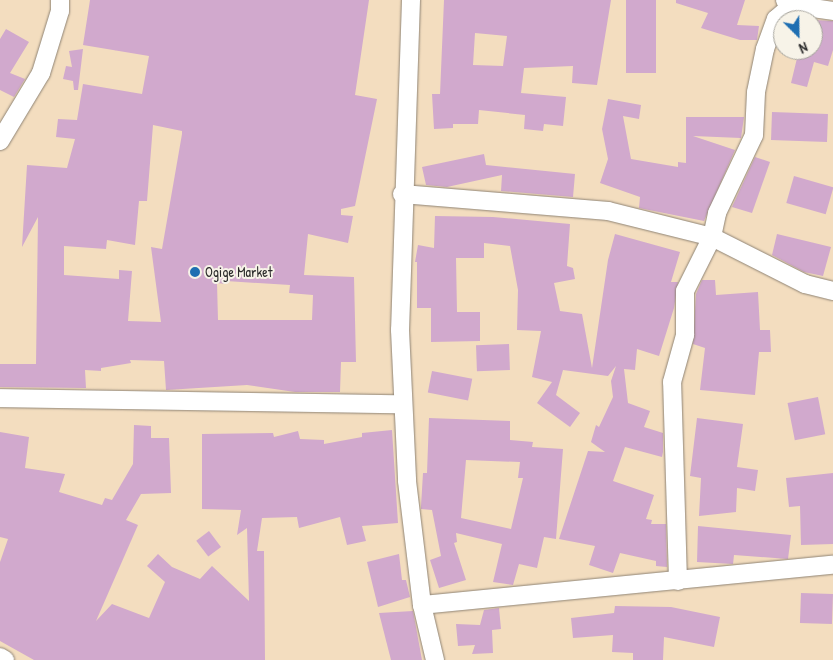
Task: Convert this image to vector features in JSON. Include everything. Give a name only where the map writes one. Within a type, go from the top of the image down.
[{"type":"street","points":[[0,141],[41,73],[60,0]]},
{"type":"street","points":[[411,0],[402,194],[400,330],[407,481],[422,604],[435,660]]},
{"type":"street","points":[[678,581],[672,382],[685,335],[685,291],[712,237],[717,213],[754,136],[756,92],[765,49],[776,18],[788,2],[833,11]]},
{"type":"street","points":[[402,194],[608,211],[712,237],[805,284],[833,291]]},
{"type":"street","points":[[0,398],[403,404]]},
{"type":"street","points":[[422,604],[833,565]]},
{"type":"street","points":[[0,657],[5,660]]},
{"type":"building","points":[[90,0],[369,0],[355,95],[377,99],[355,206],[341,209],[341,215],[353,216],[348,243],[308,234],[304,275],[354,277],[356,362],[341,362],[340,392],[295,392],[247,385],[166,390],[164,361],[130,360],[131,363],[101,368],[101,371],[85,370],[86,388],[0,387],[0,364],[36,364],[38,217],[22,247],[27,165],[67,168],[75,139],[56,137],[58,119],[77,120],[83,84],[142,94],[149,56],[83,45]],"holes":[[[153,125],[182,131],[162,249],[151,247],[161,322],[128,321],[132,271],[119,270],[119,279],[64,275],[64,246],[106,249],[107,240],[135,245],[139,201],[147,201]],[[226,281],[290,285],[289,293],[313,295],[312,320],[218,320],[217,283],[226,284]]]},
{"type":"building","points":[[444,0],[611,0],[597,85],[572,83],[573,66],[524,68],[521,93],[566,97],[563,126],[544,124],[543,131],[524,129],[525,115],[479,110],[478,124],[453,124],[453,128],[434,129],[432,94],[440,94]],"holes":[[[475,33],[507,36],[503,66],[473,65]]]},
{"type":"building","points":[[626,0],[656,0],[656,73],[626,73]]},
{"type":"building","points":[[676,0],[745,0],[737,25],[759,26],[757,40],[740,40],[701,28],[708,13],[676,3]]},
{"type":"building","points":[[823,20],[833,21],[833,50],[828,66],[814,62],[807,87],[791,83],[797,60],[823,60]]},
{"type":"building","points":[[6,29],[29,42],[10,73],[25,79],[14,97],[0,90],[0,39]]},
{"type":"building","points":[[83,49],[78,90],[74,90],[73,81],[63,79],[66,66],[72,67],[69,51]]},
{"type":"building","points":[[608,99],[641,105],[639,119],[623,116],[631,159],[678,167],[678,162],[686,163],[686,117],[744,117],[741,138],[693,136],[735,150],[704,221],[639,208],[640,197],[600,183],[608,159],[602,129]]},
{"type":"building","points":[[772,112],[828,114],[827,142],[771,140]]},
{"type":"building","points":[[484,154],[486,165],[575,174],[573,197],[501,191],[502,175],[447,187],[426,185],[422,167]]},
{"type":"building","points":[[755,157],[770,162],[752,213],[732,207]]},
{"type":"building","points":[[794,176],[833,187],[826,214],[786,203]]},
{"type":"building","points":[[435,216],[493,217],[570,224],[567,266],[573,268],[575,279],[554,283],[560,311],[582,314],[592,368],[608,260],[615,234],[680,252],[671,282],[678,282],[674,308],[659,356],[637,349],[635,370],[624,369],[628,403],[650,411],[644,427],[663,433],[662,457],[625,447],[613,481],[654,495],[646,519],[652,520],[651,524],[666,524],[667,567],[656,566],[656,561],[620,553],[613,573],[589,565],[595,546],[559,539],[588,451],[605,452],[591,442],[596,425],[599,427],[613,397],[611,381],[616,366],[608,376],[563,370],[556,395],[580,413],[570,427],[537,403],[552,382],[532,377],[541,331],[517,330],[518,290],[510,246],[484,243],[484,258],[456,258],[457,312],[480,312],[480,341],[431,342],[431,308],[417,308],[417,262],[415,262],[418,245],[434,248]]},
{"type":"building","points":[[777,234],[831,247],[823,276],[804,272],[772,255]]},
{"type":"building","points":[[702,280],[715,280],[716,295],[758,292],[760,330],[770,330],[771,352],[759,352],[755,395],[700,390],[705,348],[693,344],[696,294]]},
{"type":"building","points":[[509,344],[510,370],[477,371],[476,345]]},
{"type":"building","points":[[432,371],[472,379],[468,400],[428,393]]},
{"type":"building","points":[[818,397],[825,434],[795,440],[788,403]]},
{"type":"building","points":[[429,418],[510,421],[510,440],[533,442],[532,447],[563,449],[556,539],[544,537],[537,568],[519,564],[513,585],[493,582],[502,544],[456,533],[457,542],[454,543],[466,580],[439,588],[430,560],[441,556],[432,510],[421,509],[423,473],[427,473]],"holes":[[[466,460],[520,462],[518,478],[523,478],[511,529],[461,518]]]},
{"type":"building","points":[[697,418],[743,424],[737,467],[758,470],[755,491],[737,488],[736,512],[699,516],[701,478],[690,476]]},
{"type":"building","points":[[134,425],[151,426],[151,438],[169,438],[171,493],[141,494],[126,520],[138,525],[96,621],[112,604],[149,618],[165,582],[147,566],[158,554],[172,567],[200,579],[212,566],[249,601],[247,528],[237,535],[241,510],[202,509],[202,434],[273,433],[274,437],[298,431],[300,439],[324,440],[324,444],[362,437],[362,433],[392,430],[398,523],[362,526],[366,541],[347,545],[340,517],[299,528],[297,517],[262,518],[257,551],[264,551],[265,660],[34,660],[0,641],[0,562],[8,539],[0,537],[0,432],[29,437],[25,468],[65,474],[59,492],[102,505],[105,498],[112,500],[133,464]]},
{"type":"building","points":[[833,473],[833,544],[801,545],[800,506],[789,507],[786,478]]},
{"type":"building","points":[[698,526],[791,535],[788,559],[734,555],[733,564],[697,562]]},
{"type":"building","points":[[209,531],[221,547],[208,557],[196,541]]},
{"type":"building","points":[[399,554],[402,580],[406,580],[410,597],[378,607],[367,562]]},
{"type":"building","points":[[801,593],[833,594],[832,624],[800,623]]},
{"type":"building","points":[[615,606],[671,607],[720,617],[714,647],[664,637],[663,660],[633,660],[633,653],[612,652],[613,635],[573,638],[571,618],[614,613]]},
{"type":"building","points":[[499,608],[501,629],[492,630],[493,653],[472,654],[475,645],[458,646],[456,624],[480,625],[484,610]]},
{"type":"building","points":[[413,611],[422,660],[391,660],[379,613]]},
{"type":"place","name":"Ogige Market","points":[[195,272]]}]
